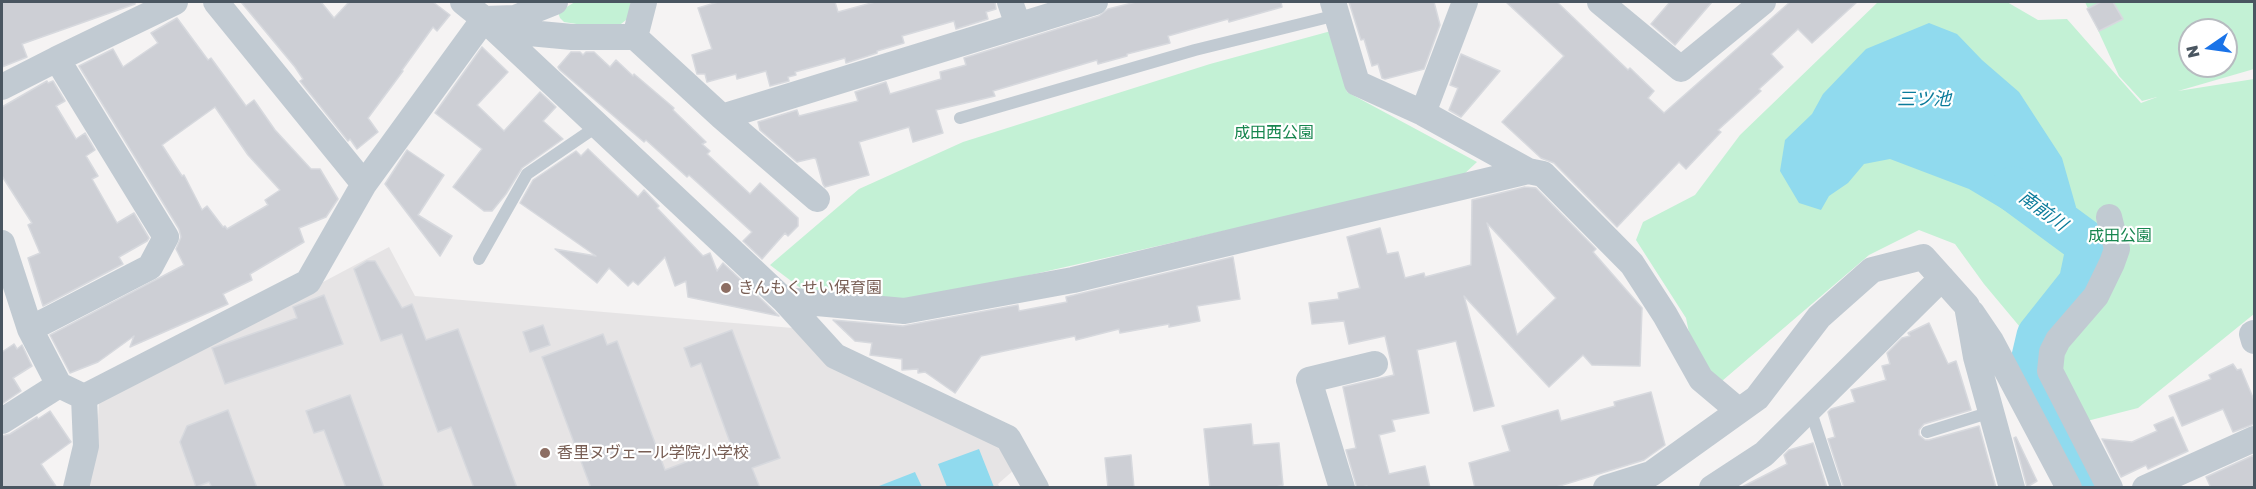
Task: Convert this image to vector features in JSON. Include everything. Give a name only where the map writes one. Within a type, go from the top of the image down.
[{"type":"street","points":[[2,87],[175,2]]},
{"type":"street","points":[[216,2],[364,184]]},
{"type":"street","points":[[463,2],[490,24],[784,300],[835,356],[1008,438],[1036,488]]},
{"type":"street","points":[[84,398],[308,282],[364,184],[490,24],[515,18],[555,2]]},
{"type":"street","points":[[635,37],[645,2]]},
{"type":"street","points":[[722,117],[1014,13],[1095,2]]},
{"type":"street","points":[[1423,113],[1466,2]]},
{"type":"street","points":[[1600,2],[1681,69],[1763,2]]},
{"type":"street","points":[[1335,8],[1357,83],[1423,113],[1528,171],[1543,174],[1632,264],[1665,315],[1701,379],[1739,411]]},
{"type":"street","points":[[490,24],[572,37],[635,37],[722,117],[817,199]]},
{"type":"street","points":[[30,329],[150,267],[166,237],[57,59]]},
{"type":"street","points":[[784,300],[904,311],[1073,280],[1528,171]]},
{"type":"street","points":[[2109,217],[2117,249],[2112,263],[2096,296],[2058,340],[2052,352],[2050,371],[2110,488]]},
{"type":"street","points":[[2,243],[30,329],[58,385],[84,398]]},
{"type":"street","points":[[1606,488],[1651,474],[1757,398],[1819,317],[1872,270],[1923,257],[1967,306],[1991,342],[2069,488]]},
{"type":"street","points":[[1712,488],[1764,454],[1942,278]]},
{"type":"street","points":[[1967,306],[1976,357],[2012,488]]},
{"type":"street","points":[[2254,333],[2252,334],[2254,341]]},
{"type":"street","points":[[1342,488],[1309,380],[1375,364]]},
{"type":"street","points":[[2,421],[58,385]]},
{"type":"street","points":[[76,488],[86,446],[84,398]]},
{"type":"street","points":[[2145,488],[2254,439]]},
{"type":"lane","points":[[960,118],[1335,8]]},
{"type":"lane","points":[[479,259],[527,174],[598,125]]},
{"type":"lane","points":[[1809,407],[1836,488]]},
{"type":"lane","points":[[1928,432],[1991,412]]},
{"type":"shaded area","points":[[389,247],[415,296],[793,328],[1002,445],[1015,469],[998,484],[1000,488],[88,488],[96,454],[99,401]]},
{"type":"green space","points":[[575,2],[630,2],[632,10],[630,17],[617,27],[602,28],[564,22],[558,12]]},
{"type":"green space","name":"成田公園","points":[[1878,2],[2007,2],[2038,20],[2067,19],[2141,103],[2157,97],[2142,101],[2119,76],[2085,2],[2254,2],[2254,69],[2238,74],[2238,18],[2178,18],[2178,78],[2223,78],[2178,91],[2254,79],[2254,314],[2138,408],[2087,421],[2066,382],[1984,284],[1955,244],[1919,230],[1869,255],[1715,387],[1694,357],[1686,318],[1636,240],[1643,222],[1695,195],[1740,135]]},
{"type":"green space","name":"成田西公園","points":[[1331,31],[1347,92],[1477,162],[1461,177],[913,300],[807,293],[770,265],[859,189],[963,142],[1210,64]]},
{"type":"water","name":"三ツ池","points":[[1929,23],[1957,34],[1982,60],[2019,92],[2062,158],[2076,207],[2056,232],[2026,223],[1969,189],[1890,159],[1864,164],[1848,183],[1829,196],[1821,210],[1799,203],[1780,171],[1785,140],[1812,114],[1823,94],[1866,49]]},
{"type":"water","points":[[979,449],[994,487],[947,487],[938,464]]},
{"type":"water","points":[[915,472],[922,487],[879,486]]},
{"type":"building","points":[[2,2],[135,2],[135,4],[22,44],[27,57],[2,67]]},
{"type":"building","points":[[241,2],[321,2],[334,18],[349,2],[433,2],[450,15],[437,31],[433,27],[368,118],[378,132],[357,149],[300,81],[303,79],[295,67]]},
{"type":"building","points":[[718,2],[835,2],[838,12],[875,2],[995,2],[996,9],[986,12],[988,19],[956,29],[954,21],[902,36],[904,43],[846,63],[845,58],[795,72],[796,75],[788,77],[789,81],[770,86],[766,71],[737,79],[736,74],[707,82],[705,74],[697,74],[692,55],[712,49],[698,8]]},
{"type":"building","points":[[1136,2],[1281,2],[1282,7],[1168,36],[1170,43],[1098,64],[1097,60],[993,91],[995,96],[936,110],[943,133],[913,142],[909,127],[859,142],[869,175],[825,187],[816,159],[797,162],[760,130],[758,122],[797,110],[799,116],[858,101],[855,92],[886,82],[890,94],[941,79],[940,72],[966,65],[964,58],[1099,16],[1108,9]]},
{"type":"building","points":[[1349,2],[1434,2],[1440,25],[1424,69],[1382,78],[1378,64],[1372,66]]},
{"type":"building","points":[[1506,2],[1557,2],[1628,70],[1630,68],[1654,91],[1648,98],[1664,113],[1790,2],[1857,2],[1812,43],[1798,29],[1771,54],[1783,67],[1759,89],[1761,91],[1718,130],[1721,132],[1686,169],[1679,162],[1617,227],[1554,163],[1541,158],[1502,122],[1564,56]]},
{"type":"building","points":[[1670,2],[1712,2],[1675,45],[1651,24]]},
{"type":"building","points":[[2101,2],[2113,2],[2123,19],[2099,31],[2087,9]]},
{"type":"building","points":[[177,18],[208,60],[211,58],[246,106],[254,100],[275,130],[311,169],[320,169],[338,199],[326,217],[299,228],[304,242],[250,274],[252,280],[223,294],[228,304],[130,347],[134,336],[98,362],[70,373],[50,335],[184,265],[176,249],[181,237],[179,229],[79,66],[113,49],[123,67],[158,43],[151,33]],"holes":[[[215,107],[248,155],[280,190],[265,200],[268,205],[227,229],[207,206],[202,210],[184,175],[182,176],[162,145]]]},
{"type":"building","points":[[482,47],[508,72],[477,105],[504,131],[540,92],[556,107],[543,121],[563,139],[522,168],[492,211],[484,211],[453,187],[482,149],[435,113]]},
{"type":"building","points":[[571,52],[580,52],[583,55],[586,52],[594,52],[610,67],[616,60],[674,108],[673,110],[706,142],[702,144],[710,151],[707,154],[750,194],[760,183],[798,218],[798,226],[788,236],[785,233],[762,259],[743,241],[752,232],[689,175],[687,177],[646,140],[644,142],[560,70],[558,67]]},
{"type":"building","points":[[1461,54],[1500,71],[1461,117],[1449,110],[1458,88],[1450,85]]},
{"type":"building","points":[[47,81],[48,83],[53,81],[65,101],[56,106],[76,139],[85,133],[95,150],[86,156],[98,176],[92,179],[117,223],[134,213],[149,238],[119,257],[123,264],[43,306],[28,258],[40,253],[28,225],[32,223],[2,176],[2,107]]},
{"type":"building","points":[[588,149],[638,197],[644,190],[659,206],[657,208],[703,256],[710,253],[717,271],[723,263],[779,316],[688,297],[686,281],[675,286],[665,257],[638,285],[633,281],[628,286],[609,268],[597,283],[555,249],[596,256],[520,203],[533,180],[576,151],[581,156]]},
{"type":"building","points":[[407,150],[444,175],[418,215],[452,236],[440,256],[385,184]]},
{"type":"building","points":[[1525,187],[1536,188],[1596,249],[1593,252],[1642,308],[1640,366],[1592,365],[1583,355],[1549,387],[1464,296],[1494,406],[1474,411],[1456,341],[1417,350],[1429,413],[1392,420],[1395,431],[1379,435],[1389,474],[1425,466],[1430,488],[1367,488],[1367,486],[1357,488],[1346,450],[1356,448],[1343,387],[1394,375],[1385,336],[1349,344],[1344,321],[1312,324],[1309,303],[1339,299],[1338,293],[1360,288],[1347,237],[1380,228],[1387,254],[1398,252],[1405,278],[1424,273],[1425,277],[1471,265],[1472,200]],"holes":[[[1487,223],[1556,298],[1517,335]]]},
{"type":"building","points":[[1233,257],[1240,299],[1197,306],[1200,321],[1120,333],[1119,329],[1076,340],[1075,336],[981,356],[955,393],[925,372],[918,373],[918,369],[902,370],[902,359],[870,355],[872,343],[855,341],[833,320],[903,326],[1018,305],[1019,311],[1067,302],[1066,297]]},
{"type":"building","points":[[367,261],[375,261],[402,308],[412,304],[426,340],[458,329],[517,488],[474,488],[451,427],[438,432],[402,334],[381,341],[354,269]]},
{"type":"building","points":[[324,295],[343,344],[225,384],[212,348],[297,318],[293,307]]},
{"type":"building","points":[[1929,323],[1948,364],[1956,361],[1971,410],[1924,424],[1919,430],[1919,435],[1929,440],[1979,426],[1996,488],[1844,488],[1828,439],[1835,437],[1828,412],[1855,402],[1851,390],[1886,380],[1882,366],[1890,364],[1887,353],[1902,338],[1910,336],[1908,333]]},
{"type":"building","points":[[543,325],[550,345],[530,352],[523,332]]},
{"type":"building","points":[[732,330],[780,458],[752,468],[760,488],[591,488],[542,357],[603,334],[607,345],[617,341],[665,470],[731,445],[701,363],[691,367],[684,348]]},
{"type":"building","points":[[14,344],[17,349],[22,345],[32,366],[13,378],[21,391],[2,404],[2,352]]},
{"type":"building","points":[[2233,364],[2237,370],[2241,369],[2254,400],[2254,424],[2233,432],[2223,409],[2182,426],[2169,396],[2211,379],[2209,375]]},
{"type":"building","points":[[1651,392],[1665,445],[1644,460],[1553,488],[1475,488],[1469,463],[1510,451],[1502,426],[1558,410],[1561,421],[1615,406],[1614,402]]},
{"type":"building","points":[[350,395],[384,488],[346,488],[324,430],[314,433],[306,411]]},
{"type":"building","points":[[228,410],[257,488],[212,488],[209,482],[196,487],[180,442],[187,426]]},
{"type":"building","points":[[50,411],[71,442],[41,464],[57,488],[2,488],[2,436],[10,434]]},
{"type":"building","points":[[2173,417],[2188,451],[2148,469],[2146,465],[2121,477],[2102,439],[2132,442],[2157,431],[2154,425]]},
{"type":"building","points":[[1251,424],[1253,445],[1279,443],[1283,485],[1273,488],[1210,488],[1204,429]]},
{"type":"building","points":[[2016,437],[2037,481],[2027,487],[2014,438]]},
{"type":"building","points":[[1813,443],[1827,488],[1740,488],[1787,464],[1784,455],[1789,450]]},
{"type":"building","points":[[1131,455],[1134,488],[1108,488],[1105,458]]},
{"type":"building","points":[[2254,455],[2254,488],[2211,488],[2206,477]]},
{"type":"waterway","name":"南前川","points":[[2013,189],[2089,245],[2081,283],[2039,336],[2031,370],[2078,452],[2095,488]]},
{"type":"place","name":"きんもくせい保育園","points":[[726,288]]},
{"type":"place","name":"香里ヌヴェール学院小学校","points":[[545,453]]}]
